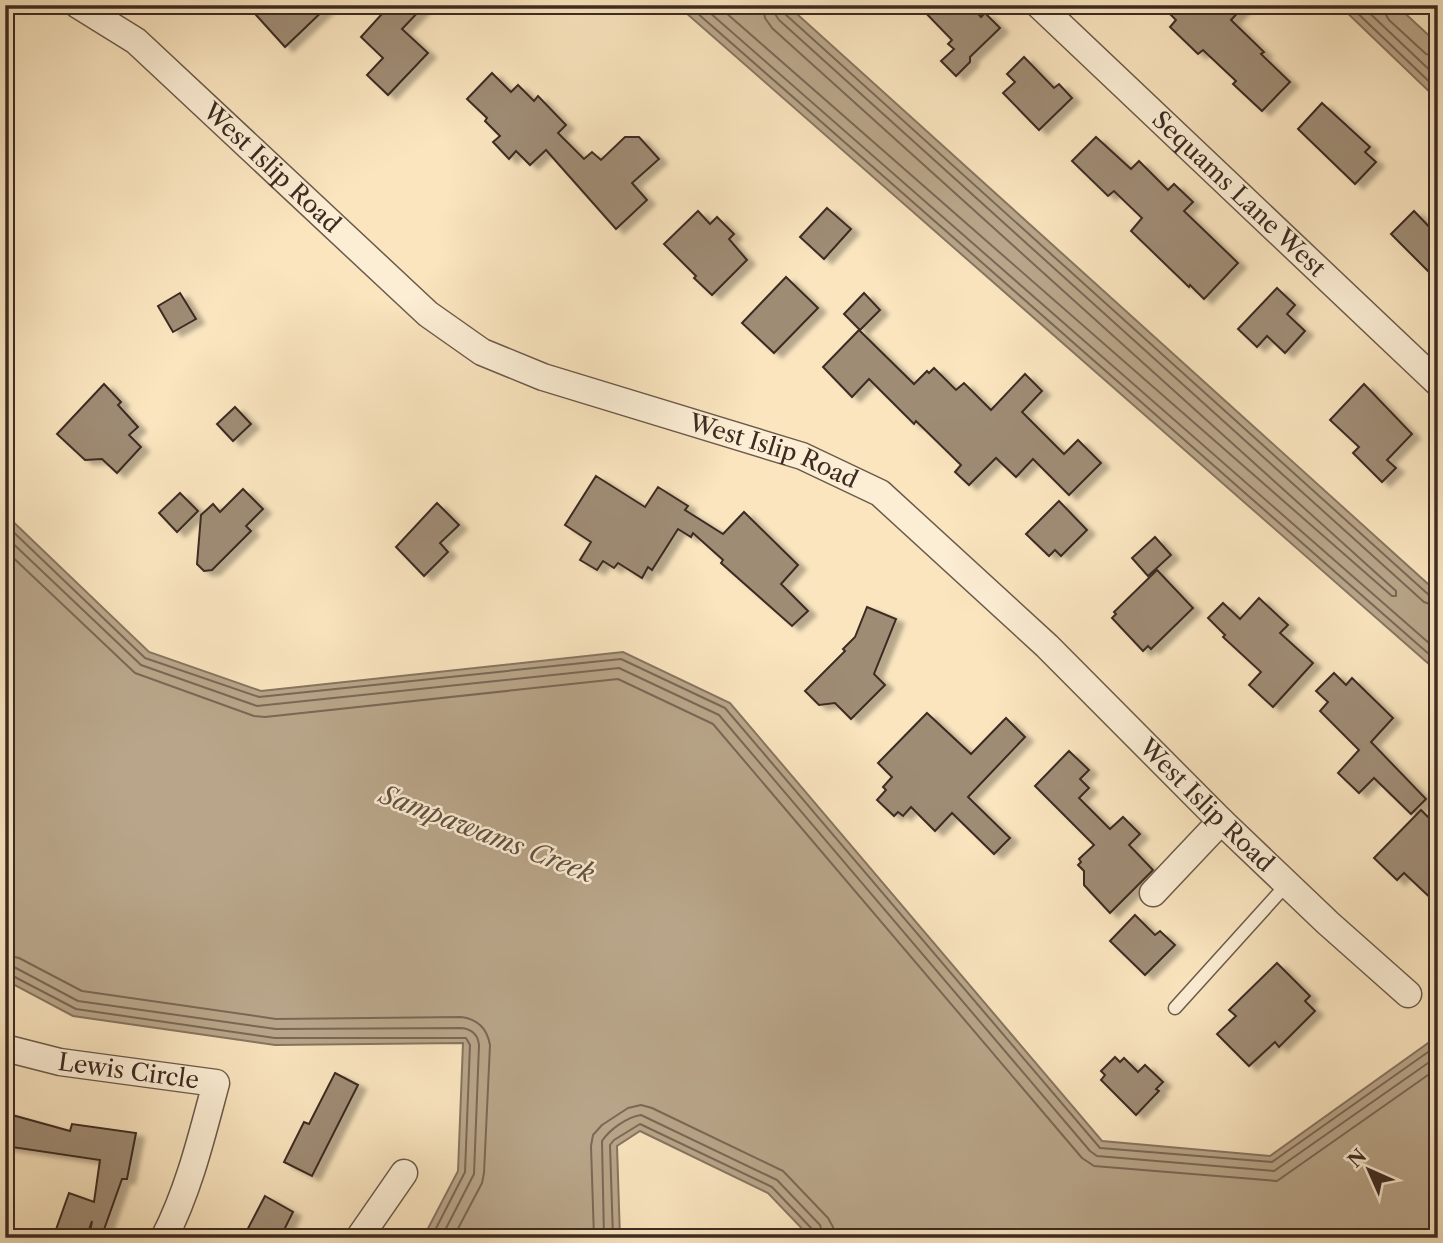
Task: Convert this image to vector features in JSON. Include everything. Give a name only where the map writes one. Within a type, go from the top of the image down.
[{"type":"street","name":"West Islip Road","points":[[78,5],[136,41],[428,314],[482,352],[543,377],[802,456],[880,493],[1047,646],[1221,821],[1408,994]]},
{"type":"street","name":"Sequams Lane West","points":[[1039,5],[1438,383]]},
{"type":"street","points":[[1153,893],[1221,821]]},
{"type":"street","name":"Lewis Circle","points":[[5,1048],[61,1062],[216,1083],[197,1153],[174,1219],[164,1238]]},
{"type":"street","points":[[359,1238],[404,1173]]},
{"type":"lane","points":[[1175,1008],[1288,883]]},
{"type":"water","points":[[677,5],[787,5],[1438,593],[1438,672]]},
{"type":"water","points":[[1339,5],[1396,5],[1438,44],[1438,100]]},
{"type":"water","name":"Sampawams Creek","points":[[5,514],[149,652],[261,691],[623,652],[730,703],[1102,1141],[1270,1156],[1438,1036],[1438,1238],[811,1238],[768,1193],[640,1131],[617,1146],[620,1238],[423,1238],[458,1171],[463,1043],[275,1045],[73,1016],[5,980]]},
{"type":"building","points":[[247,5],[329,5],[285,47]]},
{"type":"building","points":[[390,5],[425,5],[402,29],[428,53],[388,95],[367,75],[383,58],[361,37]]},
{"type":"building","points":[[918,5],[970,5],[981,17],[985,13],[1000,28],[970,57],[970,62],[956,76],[941,61],[954,49],[948,44],[952,40]]},
{"type":"building","points":[[1161,5],[1245,5],[1231,20],[1290,82],[1262,111],[1233,84],[1236,81],[1203,50],[1198,54],[1170,27],[1176,20]]},
{"type":"building","points":[[1024,57],[1054,88],[1059,84],[1072,98],[1039,130],[1003,93],[1015,82],[1007,74]]},
{"type":"building","points":[[492,73],[511,92],[518,85],[534,101],[538,96],[566,125],[558,133],[584,159],[592,152],[601,160],[625,137],[639,137],[659,159],[632,183],[647,200],[616,229],[546,150],[530,165],[516,151],[509,159],[493,142],[500,136],[485,121],[487,118],[467,99]]},
{"type":"building","points":[[1322,103],[1370,147],[1365,152],[1376,162],[1355,184],[1298,129]]},
{"type":"building","points":[[1096,137],[1131,169],[1139,161],[1168,190],[1174,184],[1193,202],[1184,211],[1238,263],[1204,299],[1131,231],[1142,218],[1114,191],[1108,196],[1072,161]]},
{"type":"building","points":[[827,208],[851,229],[824,259],[800,237]]},
{"type":"building","points":[[698,211],[710,224],[717,217],[734,234],[729,239],[747,260],[712,295],[664,244]]},
{"type":"building","points":[[1414,211],[1438,236],[1438,262],[1429,272],[1391,234]]},
{"type":"building","points":[[786,277],[818,308],[774,353],[742,323]]},
{"type":"building","points":[[1277,288],[1295,305],[1287,314],[1305,331],[1285,353],[1267,336],[1257,347],[1238,329]]},
{"type":"building","points":[[180,293],[196,319],[173,332],[158,306]]},
{"type":"building","points":[[864,293],[880,310],[860,330],[844,314]]},
{"type":"building","points":[[859,330],[914,384],[934,368],[956,390],[964,383],[991,410],[1025,374],[1042,391],[1022,412],[1064,454],[1078,440],[1101,463],[1069,495],[1033,459],[1016,477],[996,458],[969,485],[955,472],[961,465],[916,421],[914,424],[869,379],[852,397],[823,367]]},
{"type":"building","points":[[104,384],[121,402],[118,405],[138,427],[129,435],[141,447],[117,473],[102,459],[85,460],[57,434]]},
{"type":"building","points":[[1364,384],[1412,434],[1387,460],[1396,468],[1382,482],[1353,453],[1359,447],[1330,420]]},
{"type":"building","points":[[235,407],[251,424],[233,441],[217,424]]},
{"type":"building","points":[[596,476],[645,507],[658,487],[688,506],[685,510],[723,534],[744,512],[798,565],[781,584],[808,611],[792,626],[721,563],[723,560],[693,533],[691,537],[678,529],[652,570],[648,567],[642,578],[618,563],[614,568],[603,561],[597,570],[580,560],[591,542],[565,525]]},
{"type":"building","points":[[243,489],[263,509],[246,526],[251,531],[212,570],[204,571],[197,564],[201,515],[213,504],[220,512]]},
{"type":"building","points":[[180,493],[198,511],[177,532],[159,513]]},
{"type":"building","points":[[1059,501],[1087,530],[1061,556],[1055,550],[1049,556],[1026,534]]},
{"type":"building","points":[[437,503],[459,525],[440,543],[448,552],[424,576],[396,547]]},
{"type":"building","points":[[1155,537],[1171,555],[1148,576],[1132,558]]},
{"type":"building","points":[[1157,570],[1193,608],[1151,649],[1148,646],[1143,651],[1112,618],[1116,614],[1114,612]]},
{"type":"building","points":[[1259,598],[1288,625],[1280,633],[1313,663],[1273,707],[1249,685],[1261,672],[1223,637],[1225,635],[1208,618],[1223,603],[1240,619]]},
{"type":"building","points":[[867,607],[896,619],[874,674],[885,685],[851,719],[835,703],[819,705],[805,691],[845,651],[843,649],[855,637]]},
{"type":"building","points":[[1334,673],[1346,685],[1352,678],[1393,718],[1371,742],[1426,799],[1411,814],[1374,778],[1359,793],[1338,773],[1359,750],[1320,711],[1328,702],[1316,691]]},
{"type":"building","points":[[927,713],[971,754],[1006,718],[1025,737],[968,797],[1010,838],[994,854],[952,813],[935,831],[911,807],[903,816],[898,812],[894,816],[877,800],[892,777],[878,763]]},
{"type":"building","points":[[1069,751],[1089,770],[1080,779],[1089,788],[1079,798],[1110,829],[1123,817],[1140,834],[1129,845],[1153,870],[1110,913],[1084,885],[1084,871],[1078,865],[1081,862],[1079,859],[1094,845],[1035,786]]},
{"type":"building","points":[[1421,810],[1438,827],[1438,905],[1404,873],[1397,880],[1374,858]]},
{"type":"building","points":[[1135,915],[1155,935],[1160,931],[1175,945],[1145,975],[1110,941]]},
{"type":"building","points":[[1277,963],[1310,996],[1305,1001],[1315,1011],[1279,1047],[1275,1042],[1249,1066],[1217,1034],[1236,1016],[1229,1010]]},
{"type":"building","points":[[1115,1057],[1120,1062],[1124,1058],[1138,1072],[1145,1065],[1163,1082],[1156,1089],[1159,1091],[1136,1115],[1101,1080],[1105,1075],[1101,1071]]},
{"type":"building","points":[[335,1073],[358,1085],[312,1176],[284,1162],[304,1122],[309,1124]]},
{"type":"building","points":[[5,1113],[70,1131],[72,1124],[136,1133],[127,1179],[122,1179],[101,1238],[89,1238],[92,1221],[86,1238],[53,1238],[69,1193],[94,1202],[100,1160],[5,1146]]},
{"type":"building","points":[[265,1196],[293,1212],[280,1238],[243,1238]]}]
